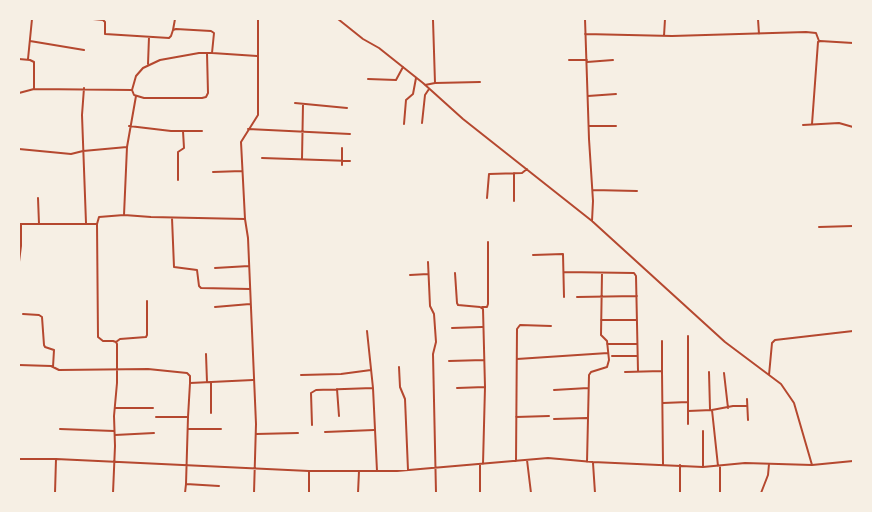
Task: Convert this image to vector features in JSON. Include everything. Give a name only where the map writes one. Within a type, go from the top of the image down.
[{"type":"street","points":[[28,60],[32,19]]},
{"type":"street","points":[[93,19],[105,22],[105,34],[169,38],[172,36],[174,19]]},
{"type":"street","points":[[254,493],[256,434],[248,238],[245,219],[241,142],[258,115],[258,19]]},
{"type":"street","points":[[338,19],[425,85],[463,119],[592,221],[725,342],[782,384],[794,403],[810,465]]},
{"type":"street","points":[[585,19],[593,190],[592,221]]},
{"type":"street","points":[[664,36],[665,19]]},
{"type":"street","points":[[758,19],[758,34]]},
{"type":"street","points":[[433,20],[435,83]]},
{"type":"street","points":[[173,30],[213,31],[212,53]]},
{"type":"street","points":[[586,34],[664,36],[816,33],[819,41],[812,124]]},
{"type":"street","points":[[148,65],[150,37]]},
{"type":"street","points":[[30,41],[84,50]]},
{"type":"street","points":[[819,41],[853,43]]},
{"type":"street","points":[[136,96],[206,97],[208,93],[208,53]]},
{"type":"street","points":[[124,215],[127,147],[129,126],[136,96],[132,90],[136,76],[148,65],[160,60],[193,54],[212,53],[257,56]]},
{"type":"street","points":[[19,59],[32,61],[34,64],[34,89]]},
{"type":"street","points":[[569,60],[613,60]]},
{"type":"street","points":[[368,79],[396,80],[402,67]]},
{"type":"street","points":[[404,124],[406,100],[413,94],[416,78]]},
{"type":"street","points":[[425,85],[480,82]]},
{"type":"street","points":[[19,93],[34,89],[84,88],[132,90]]},
{"type":"street","points":[[84,88],[82,115],[86,224]]},
{"type":"street","points":[[422,123],[425,95],[429,89]]},
{"type":"street","points":[[588,96],[616,94]]},
{"type":"street","points":[[295,103],[347,108]]},
{"type":"street","points":[[302,160],[304,104]]},
{"type":"street","points":[[803,125],[838,124],[853,127]]},
{"type":"street","points":[[129,126],[202,131]]},
{"type":"street","points":[[589,126],[616,126]]},
{"type":"street","points":[[248,129],[350,134]]},
{"type":"street","points":[[178,180],[178,152],[184,148],[183,131]]},
{"type":"street","points":[[19,149],[71,154],[127,147]]},
{"type":"street","points":[[342,148],[342,165]]},
{"type":"street","points":[[262,158],[350,161]]},
{"type":"street","points":[[487,198],[489,174],[522,173],[527,169]]},
{"type":"street","points":[[213,172],[242,170]]},
{"type":"street","points":[[514,173],[514,201]]},
{"type":"street","points":[[593,190],[637,191]]},
{"type":"street","points":[[38,198],[39,224]]},
{"type":"street","points":[[147,301],[146,337],[120,339],[116,342],[103,341],[98,337],[97,224],[99,218],[124,215],[245,219]]},
{"type":"street","points":[[172,218],[174,267],[197,270],[198,286],[201,288],[250,289]]},
{"type":"street","points":[[19,262],[21,246],[20,224],[97,224]]},
{"type":"street","points":[[819,227],[853,226]]},
{"type":"street","points":[[455,273],[456,303],[458,306],[488,306],[488,242]]},
{"type":"street","points":[[532,255],[563,254],[564,297]]},
{"type":"street","points":[[428,262],[430,306],[434,314],[436,342],[433,354],[436,493]]},
{"type":"street","points":[[215,268],[249,266]]},
{"type":"street","points":[[564,272],[634,274],[637,279],[638,371]]},
{"type":"street","points":[[587,462],[589,375],[591,372],[607,367],[607,344],[601,335],[602,273]]},
{"type":"street","points":[[410,275],[429,274]]},
{"type":"street","points":[[577,297],[637,296]]},
{"type":"street","points":[[215,307],[250,304]]},
{"type":"street","points":[[480,493],[485,387],[482,307]]},
{"type":"street","points":[[23,314],[39,315],[42,317],[44,345],[54,350],[53,367]]},
{"type":"street","points":[[601,320],[637,320]]},
{"type":"street","points":[[516,461],[517,329],[519,326],[551,326]]},
{"type":"street","points":[[452,328],[483,327]]},
{"type":"street","points":[[367,331],[373,388],[377,471]]},
{"type":"street","points":[[768,375],[772,343],[775,340],[853,331]]},
{"type":"street","points":[[688,336],[688,424]]},
{"type":"street","points":[[662,341],[663,464]]},
{"type":"street","points":[[113,493],[114,408],[117,369],[116,342]]},
{"type":"street","points":[[607,344],[637,344]]},
{"type":"street","points":[[517,359],[608,353]]},
{"type":"street","points":[[206,354],[207,382]]},
{"type":"street","points":[[612,356],[638,356]]},
{"type":"street","points":[[449,361],[484,360]]},
{"type":"street","points":[[19,365],[53,367],[59,370],[148,369],[187,373],[190,376],[190,383],[185,493]]},
{"type":"street","points":[[399,367],[400,387],[405,399],[408,470]]},
{"type":"street","points":[[301,375],[341,374],[371,370]]},
{"type":"street","points":[[625,372],[662,371]]},
{"type":"street","points":[[708,372],[719,466],[720,493]]},
{"type":"street","points":[[724,373],[728,408]]},
{"type":"street","points":[[190,383],[253,380]]},
{"type":"street","points":[[211,382],[211,413]]},
{"type":"street","points":[[457,388],[485,387]]},
{"type":"street","points":[[312,425],[311,393],[316,390],[337,388],[373,388]]},
{"type":"street","points":[[337,388],[339,416]]},
{"type":"street","points":[[554,390],[588,388]]},
{"type":"street","points":[[747,399],[748,420]]},
{"type":"street","points":[[663,403],[688,402]]},
{"type":"street","points":[[688,411],[748,406]]},
{"type":"street","points":[[114,408],[153,408]]},
{"type":"street","points":[[516,417],[550,416]]},
{"type":"street","points":[[156,417],[188,417]]},
{"type":"street","points":[[554,419],[587,418]]},
{"type":"street","points":[[60,428],[114,433],[154,434]]},
{"type":"street","points":[[189,429],[221,429]]},
{"type":"street","points":[[325,432],[374,430]]},
{"type":"street","points":[[703,431],[704,467]]},
{"type":"street","points":[[256,434],[298,434]]},
{"type":"street","points":[[19,459],[309,471],[408,470],[548,458],[587,462],[704,467],[769,463],[810,465],[853,461]]},
{"type":"street","points":[[55,493],[56,460]]},
{"type":"street","points":[[527,460],[531,493]]},
{"type":"street","points":[[593,462],[595,493]]},
{"type":"street","points":[[762,493],[768,475],[769,463]]},
{"type":"street","points":[[680,466],[680,493]]},
{"type":"street","points":[[309,471],[309,493]]},
{"type":"street","points":[[358,493],[359,471]]},
{"type":"street","points":[[186,484],[219,486]]}]
